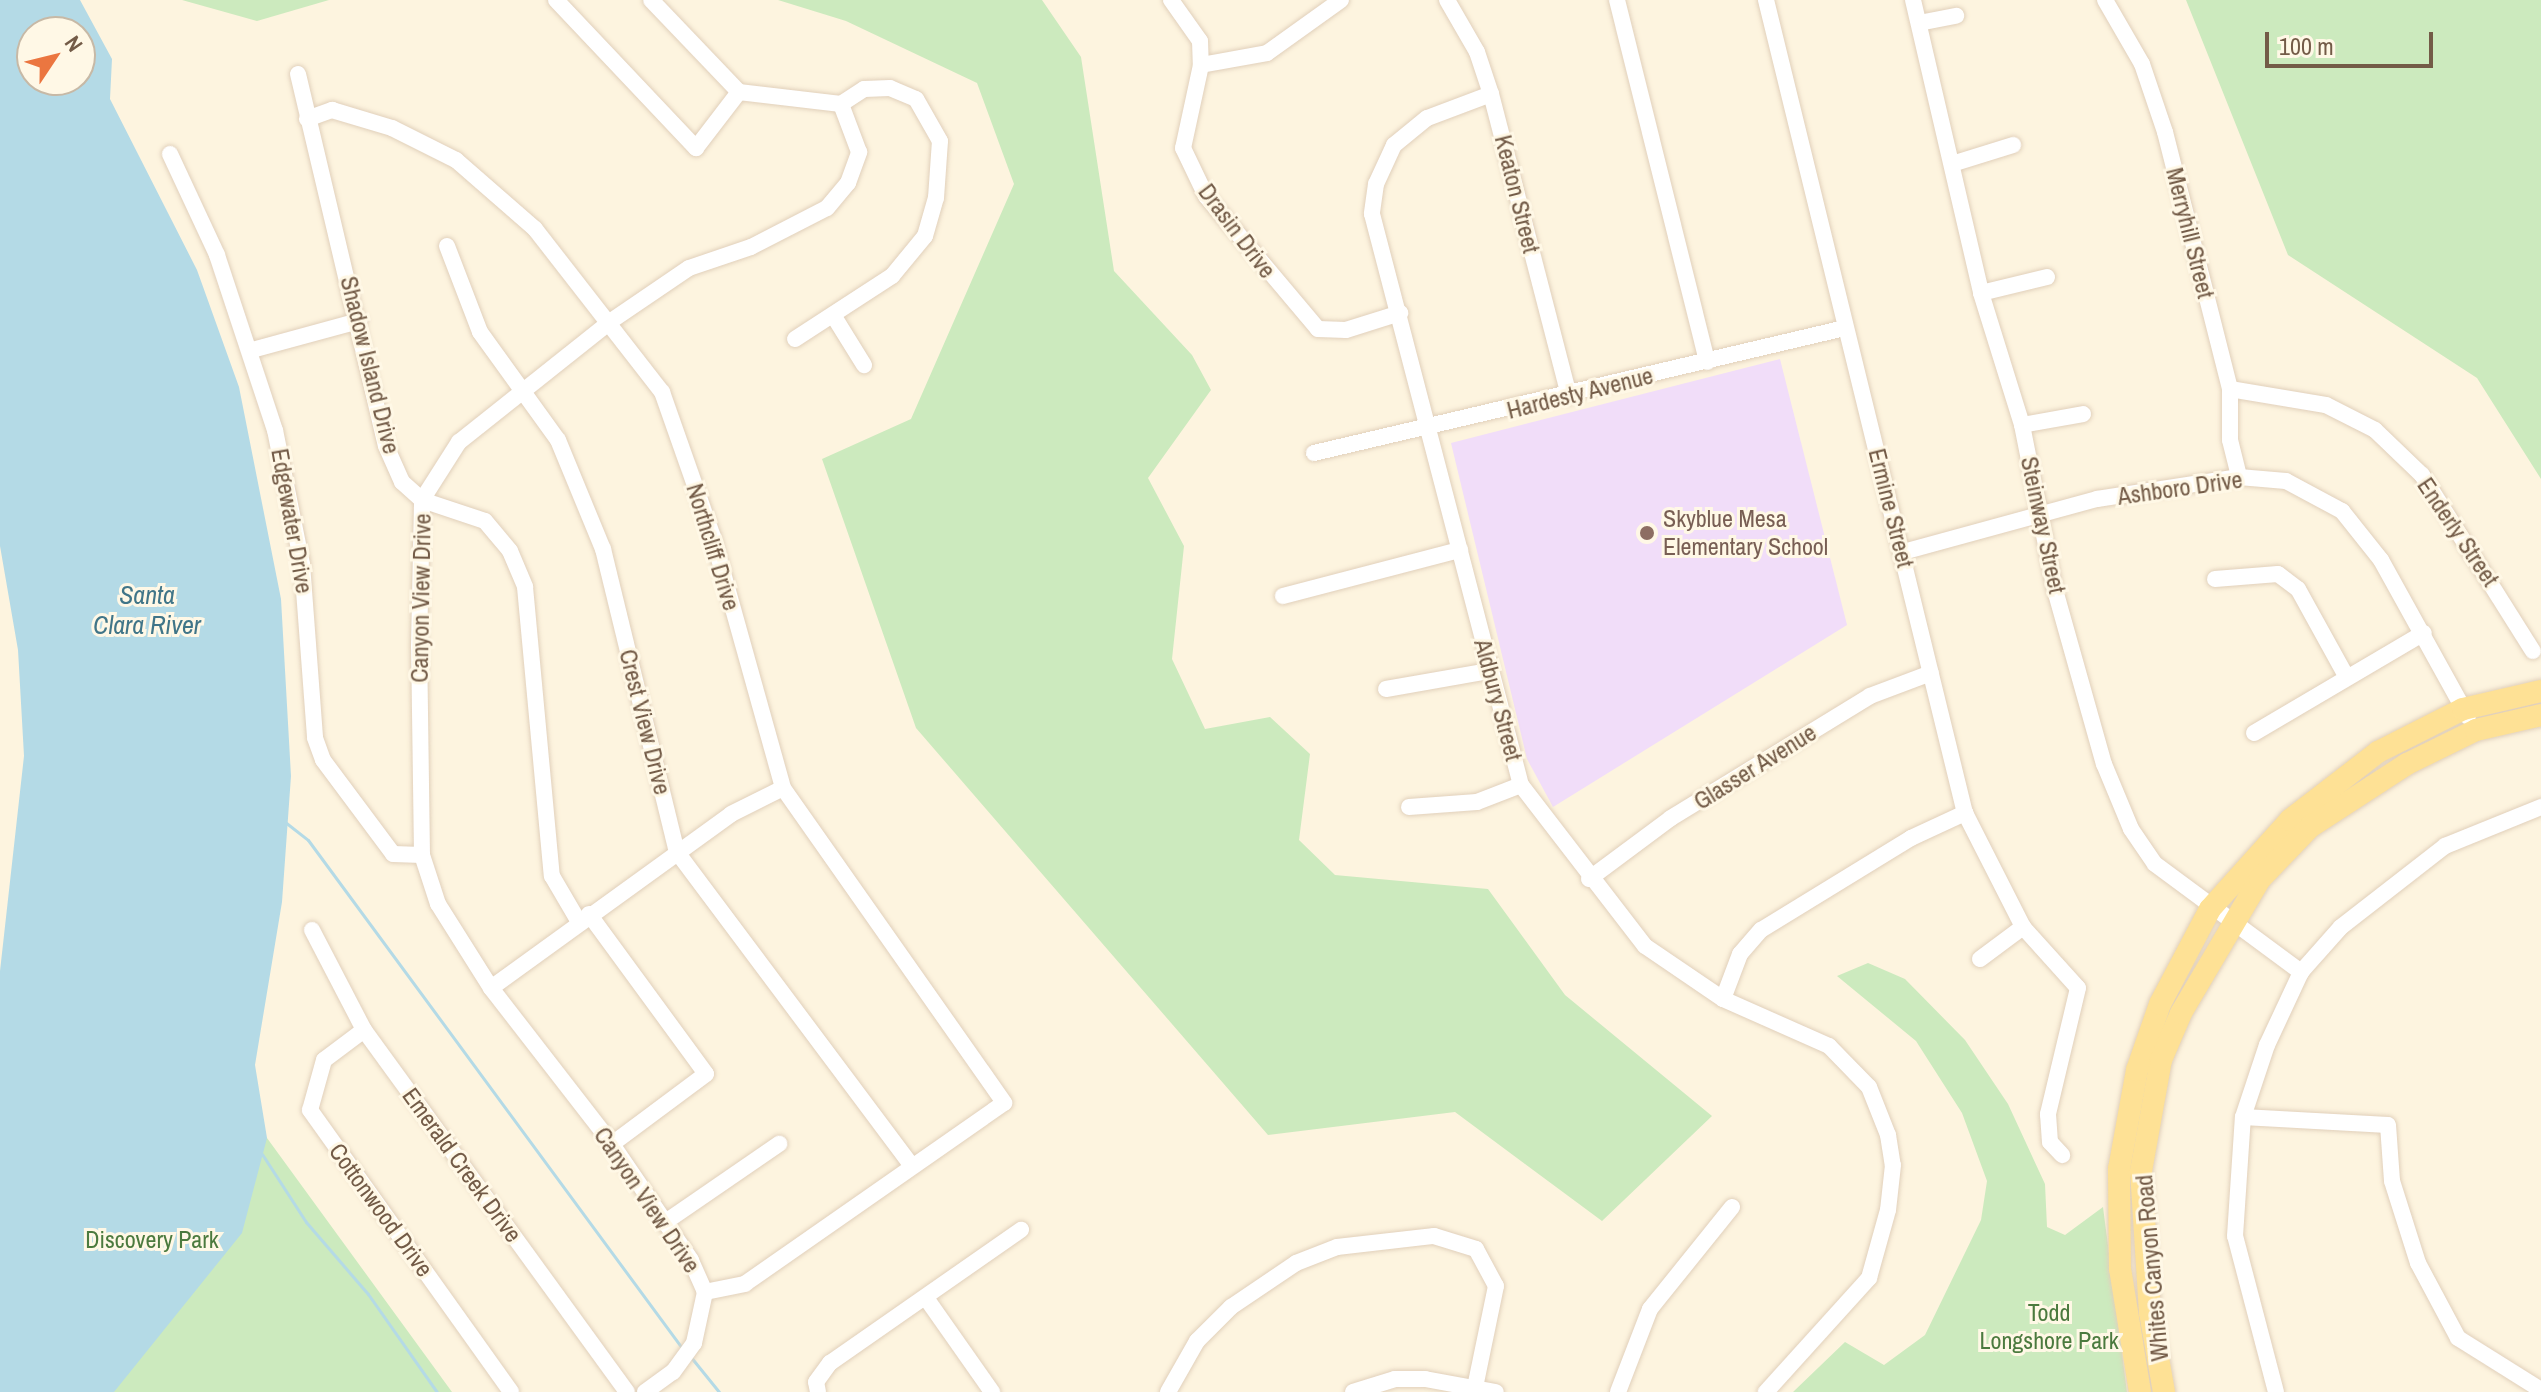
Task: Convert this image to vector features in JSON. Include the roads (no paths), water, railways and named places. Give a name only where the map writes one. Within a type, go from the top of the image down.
[{"type":"main road","name":"Whites Canyon Road","points":[[2140,1392],[2120,1269],[2119,1169],[2137,1070],[2160,1004],[2210,909],[2290,820],[2378,752],[2463,709],[2541,691]]},
{"type":"main road","name":"Whites Canyon Road","points":[[2164,1392],[2150,1313],[2141,1171],[2161,1060],[2232,924],[2260,879],[2310,827],[2407,764],[2476,730],[2541,715]]},
{"type":"street","points":[[556,0],[696,148],[739,92]]},
{"type":"street","points":[[651,0],[739,92],[841,104],[864,89],[890,88],[916,99],[934,123],[940,163],[925,236],[892,276],[795,339]]},
{"type":"street","name":"Drasin Drive","points":[[1171,0],[1200,41],[1201,65],[1183,148],[1206,196],[1318,329],[1346,330],[1400,313]]},
{"type":"street","points":[[1201,65],[1267,53],[1341,0]]},
{"type":"street","name":"Keaton Street","points":[[1447,0],[1477,52],[1491,94],[1569,396]]},
{"type":"street","points":[[1617,0],[1707,362]]},
{"type":"street","name":"Ermine Street","points":[[1766,0],[1965,813],[2023,927],[2078,988],[2048,1114],[2050,1142],[2062,1155]]},
{"type":"street","name":"Steinway Street","points":[[1913,0],[1981,293],[2022,425],[2087,709],[2131,829],[2155,864],[2210,909],[2301,972]]},
{"type":"street","name":"Merryhill Street","points":[[2105,0],[2142,64],[2165,132],[2230,389],[2230,440],[2239,477]]},
{"type":"street","points":[[1919,23],[1956,16]]},
{"type":"street","name":"Shadow Island Drive","points":[[298,74],[359,321],[386,446],[402,482],[422,500]]},
{"type":"street","name":"Aldbury Street","points":[[1491,94],[1427,118],[1394,145],[1376,184],[1372,214],[1521,785],[1589,879],[1645,946],[1723,999],[1829,1046],[1861,1077],[1888,1135],[1893,1165],[1888,1210],[1869,1278],[1766,1392]]},
{"type":"street","name":"Canyon View Drive","points":[[645,1392],[682,1362],[694,1343],[705,1292],[612,1144],[491,988],[438,904],[422,855],[422,500],[459,442],[611,321],[689,268],[751,247],[827,208],[848,183],[859,152],[841,104]]},
{"type":"street","name":"Northcliff Drive","points":[[307,119],[332,110],[392,128],[456,160],[535,229],[611,321],[662,392],[713,537],[783,788],[1004,1103],[910,1164]]},
{"type":"street","points":[[1952,164],[2013,145]]},
{"type":"street","name":"Edgewater Drive","points":[[170,154],[252,350],[302,564],[315,738],[323,760],[393,854],[422,855]]},
{"type":"street","name":"Crest View Drive","points":[[447,246],[480,332],[519,393],[558,440],[603,549],[677,852],[910,1164]]},
{"type":"street","points":[[1981,293],[2047,277]]},
{"type":"street","points":[[833,315],[864,365]]},
{"type":"street","points":[[252,350],[359,321]]},
{"type":"street","name":"Hardesty Avenue","points":[[1314,453],[1430,430],[1845,328]]},
{"type":"street","name":"Enderly Street","points":[[2230,389],[2326,405],[2375,430],[2422,475],[2533,651]]},
{"type":"street","points":[[2022,425],[2083,414]]},
{"type":"street","name":"Ashboro Drive","points":[[1903,552],[2042,517],[2097,499],[2239,477],[2286,481],[2342,511],[2381,560],[2476,730]]},
{"type":"street","points":[[422,500],[485,521],[510,551],[525,587],[552,876],[706,1074],[612,1144]]},
{"type":"street","points":[[1283,596],[1460,550]]},
{"type":"street","points":[[2215,579],[2278,574],[2298,589],[2346,676]]},
{"type":"street","points":[[2254,733],[2346,676],[2424,633]]},
{"type":"street","points":[[1386,689],[1489,671]]},
{"type":"street","name":"Glasser Avenue","points":[[1589,879],[1671,818],[1870,696],[1931,673]]},
{"type":"street","points":[[1409,807],[1477,802],[1521,785]]},
{"type":"street","points":[[491,988],[677,852],[783,788]]},
{"type":"street","points":[[2276,1392],[2235,1236],[2243,1117],[2267,1045],[2301,972],[2341,927],[2445,846],[2541,807]]},
{"type":"street","points":[[1723,999],[1740,954],[1761,930],[1911,838],[1965,813]]},
{"type":"street","points":[[1980,959],[2023,927]]},
{"type":"street","name":"Emerald Creek Drive","points":[[312,930],[364,1030],[627,1392]]},
{"type":"street","name":"Cottonwood Drive","points":[[364,1030],[324,1060],[310,1110],[511,1392]]},
{"type":"street","points":[[2243,1117],[2388,1125],[2392,1181],[2418,1263],[2458,1338],[2541,1390]]},
{"type":"street","points":[[664,1223],[779,1144]]},
{"type":"street","points":[[705,1292],[745,1284],[910,1164]]},
{"type":"street","points":[[1618,1392],[1645,1317],[1732,1207]]},
{"type":"street","points":[[817,1387],[830,1363],[1021,1230]]},
{"type":"street","points":[[1168,1392],[1197,1341],[1241,1299],[1296,1263],[1351,1244],[1434,1236],[1476,1249],[1496,1286],[1475,1387]]},
{"type":"street","points":[[926,1298],[992,1392]]},
{"type":"street","points":[[1353,1392],[1395,1379],[1496,1392]]},
{"type":"water","name":"Santa Clara River","points":[[0,0],[80,0],[89,16],[16,16],[16,96],[96,96],[96,30],[112,59],[110,99],[197,270],[239,387],[281,599],[291,776],[282,902],[255,1065],[267,1138],[242,1233],[114,1392],[0,1392],[0,971],[24,756],[18,650],[0,546]]},
{"type":"waterway","points":[[285,822],[308,840],[682,1348]]},
{"type":"waterway","points":[[262,1154],[306,1222],[368,1294],[437,1392]]},
{"type":"waterway","points":[[690,1356],[719,1392]]},
{"type":"place","name":"Skyblue Mesa Elementary School","points":[[1647,533]]},
{"type":"park label","name":"Discovery Park","points":[[152,1240]]},
{"type":"park label","name":"Todd Longshore Park","points":[[2049,1327]]}]
